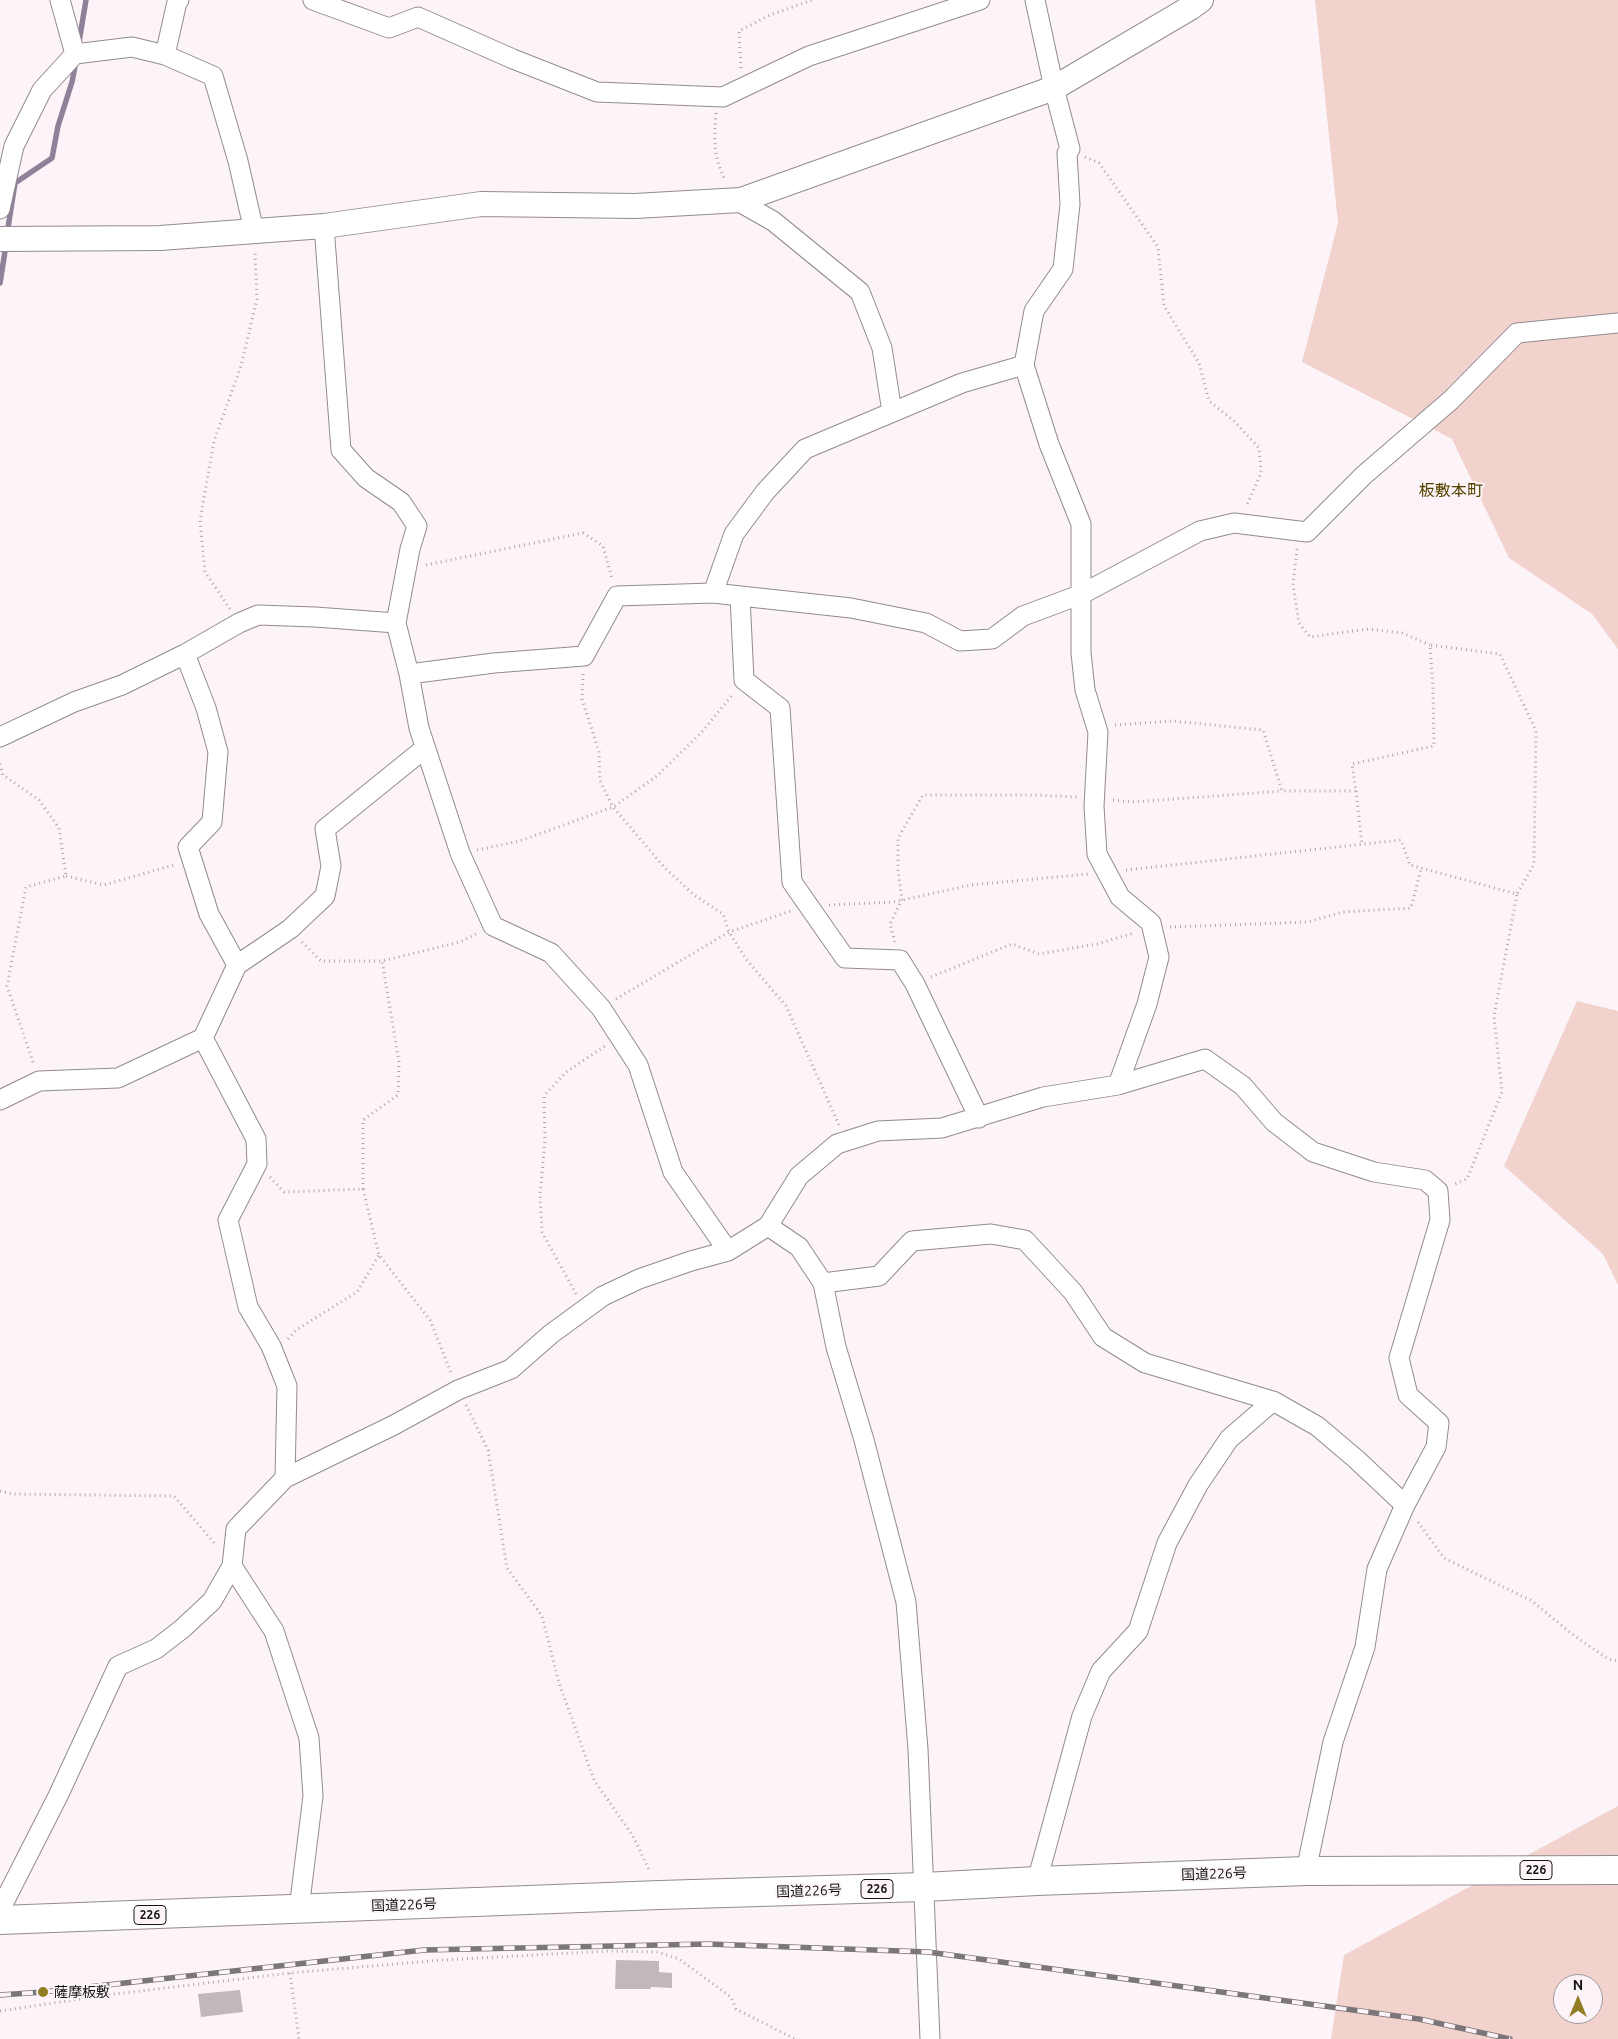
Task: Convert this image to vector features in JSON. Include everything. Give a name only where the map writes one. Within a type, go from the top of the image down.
[{"type":"highway","name":"国道226号","points":[[0,1920],[924,1887],[1036,1880],[1306,1871],[1618,1870]]},
{"type":"street","points":[[60,0],[74,54]]},
{"type":"street","points":[[165,55],[179,0]]},
{"type":"street","points":[[313,0],[390,28],[418,17],[513,59],[597,92],[723,97],[809,56],[980,0]]},
{"type":"street","points":[[1035,0],[1054,88],[1070,149],[1068,153],[1070,204],[1063,269],[1034,311],[1024,365],[1049,444],[1081,524],[1081,653],[1085,690],[1097,728],[1094,798],[1097,854],[1120,897],[1151,923],[1159,956],[1147,1004],[1118,1084]]},
{"type":"street","points":[[0,239],[160,238],[324,226],[481,204],[635,206],[741,200],[1054,88],[1193,3]]},
{"type":"street","points":[[0,209],[14,146],[42,90],[74,54],[132,47],[165,55],[213,76],[238,160],[254,231]]},
{"type":"street","points":[[736,200],[773,221],[860,292],[882,348],[892,412]]},
{"type":"street","points":[[324,226],[341,450],[366,478],[402,502],[417,526],[406,569],[396,623],[409,674],[424,749],[460,853],[493,926],[551,953],[601,1008],[638,1065],[673,1172],[728,1251]]},
{"type":"street","points":[[409,674],[494,662],[584,656],[617,596],[713,593],[851,608],[926,623],[960,641],[992,639],[1023,616],[1082,594],[1200,531],[1234,523],[1307,532],[1364,475],[1450,400],[1517,333],[1618,323]]},
{"type":"street","points":[[713,593],[734,534],[765,492],[805,449],[962,382],[1024,365]]},
{"type":"street","points":[[740,596],[744,680],[780,708],[792,882],[845,958],[900,960],[915,984],[978,1118]]},
{"type":"street","points":[[0,737],[74,702],[122,685],[185,654],[239,623],[258,615],[396,623]]},
{"type":"street","points":[[185,654],[206,708],[218,752],[212,822],[188,847],[209,914],[237,965]]},
{"type":"street","points":[[0,1100],[39,1081],[118,1078],[203,1038],[237,965],[290,929],[325,896],[331,866],[325,829],[424,749]]},
{"type":"street","points":[[203,1038],[256,1139],[257,1164],[228,1220],[248,1307],[274,1355],[287,1386],[285,1478]]},
{"type":"street","points":[[0,1910],[58,1796],[118,1666],[156,1649],[182,1629],[212,1601],[232,1566],[236,1529],[285,1478],[394,1425],[458,1390],[511,1369],[551,1334],[603,1296],[639,1279],[691,1261],[728,1251],[768,1226],[799,1176],[837,1144],[878,1131],[942,1128],[1042,1097],[1118,1084],[1205,1059],[1243,1086],[1274,1122],[1313,1152],[1374,1172],[1424,1180],[1438,1191],[1440,1220],[1399,1358],[1408,1395],[1439,1422],[1436,1447],[1405,1505],[1377,1569],[1365,1647],[1333,1742],[1306,1871]]},
{"type":"street","points":[[768,1226],[799,1247],[823,1283],[836,1347],[864,1440],[906,1602],[918,1749],[930,2039]]},
{"type":"street","points":[[823,1283],[879,1276],[912,1241],[991,1234],[1025,1240],[1074,1292],[1103,1338],[1145,1363],[1273,1402],[1317,1426],[1405,1505]]},
{"type":"street","points":[[1036,1880],[1082,1716],[1101,1671],[1138,1632],[1167,1543],[1198,1485],[1229,1439],[1273,1402]]},
{"type":"street","points":[[232,1566],[274,1631],[309,1738],[313,1796],[300,1909]]},
{"type":"path","points":[[743,87],[739,30],[770,15],[812,0]]},
{"type":"path","points":[[723,97],[716,110],[714,142],[717,165],[736,200]]},
{"type":"path","points":[[1070,149],[1099,163],[1158,247],[1164,306],[1199,363],[1210,401],[1234,421],[1259,448],[1261,473],[1239,524]]},
{"type":"path","points":[[239,623],[205,572],[200,521],[214,442],[241,366],[257,299],[254,231]]},
{"type":"path","points":[[1299,531],[1294,585],[1299,623],[1310,637],[1368,629],[1402,633],[1430,645],[1500,654],[1536,731],[1534,864],[1517,894]]},
{"type":"path","points":[[406,569],[583,533],[603,546],[617,596]]},
{"type":"path","points":[[1362,845],[1352,764],[1434,746],[1430,645]]},
{"type":"path","points":[[584,656],[582,699],[599,752],[600,781],[613,807],[664,867],[694,895],[723,914],[729,932],[746,959],[786,1006],[846,1142]]},
{"type":"path","points":[[460,853],[520,841],[613,807],[657,776],[702,732],[744,680]]},
{"type":"path","points":[[1097,728],[1110,725],[1173,721],[1263,730],[1282,790]]},
{"type":"path","points":[[0,764],[3,775],[39,800],[59,828],[66,876]]},
{"type":"path","points":[[900,960],[890,924],[902,900],[898,870],[898,838],[923,795],[1037,795],[1132,802],[1282,790],[1356,791]]},
{"type":"path","points":[[39,1081],[7,986],[26,887],[66,876],[104,884],[192,860]]},
{"type":"path","points":[[915,984],[1012,944],[1039,954],[1097,944],[1152,928],[1307,922],[1343,912],[1411,908],[1421,869]]},
{"type":"path","points":[[290,929],[321,961],[382,961],[460,942],[493,926]]},
{"type":"path","points":[[382,961],[399,1062],[398,1095],[363,1120],[364,1189],[379,1255],[430,1320],[458,1390],[488,1450],[507,1568],[542,1616],[559,1683],[594,1780],[633,1836],[660,1895]]},
{"type":"path","points":[[585,1309],[542,1232],[540,1195],[545,1140],[544,1096],[566,1072],[619,1037]]},
{"type":"path","points":[[257,1164],[284,1192],[364,1189]]},
{"type":"path","points":[[274,1355],[296,1330],[357,1292],[379,1255]]},
{"type":"path","points":[[0,1491],[12,1494],[174,1496],[232,1566]]},
{"type":"path","points":[[1405,1505],[1444,1558],[1532,1601],[1608,1659],[1618,1661]]},
{"type":"path","points":[[0,2011],[107,1995],[290,1973],[442,1960],[609,1951],[658,1952],[679,1959],[731,1998],[736,2009],[795,2039]]},
{"type":"path","points":[[290,1973],[298,2039]]},
{"type":"shaded area","points":[[1315,0],[1618,0],[1618,649],[1592,614],[1509,558],[1452,439],[1302,362],[1338,223]]},
{"type":"shaded area","points":[[1577,1001],[1618,1011],[1618,1285],[1603,1254],[1504,1166]]},
{"type":"shaded area","points":[[1618,1806],[1618,2039],[1331,2039],[1344,1955]]},
{"type":"building","points":[[616,1960],[659,1961],[659,1972],[672,1973],[672,1988],[615,1989]]},
{"type":"building","points":[[240,1990],[243,2012],[201,2017],[198,1994]]},
{"type":"waterway","points":[[79,42],[86,0]]},
{"type":"waterway","points":[[7,234],[15,183],[52,158],[58,126],[72,82],[76,61]]},
{"type":"waterway","points":[[0,283],[6,245]]},
{"type":"railway","points":[[0,1995],[43,1992],[424,1950],[708,1944],[928,1952],[1419,2019],[1510,2039]]},
{"type":"place","name":"薩摩板敷","points":[[43,1992]]},
{"type":"district","name":"板敷本町","points":[[1451,491]]}]
